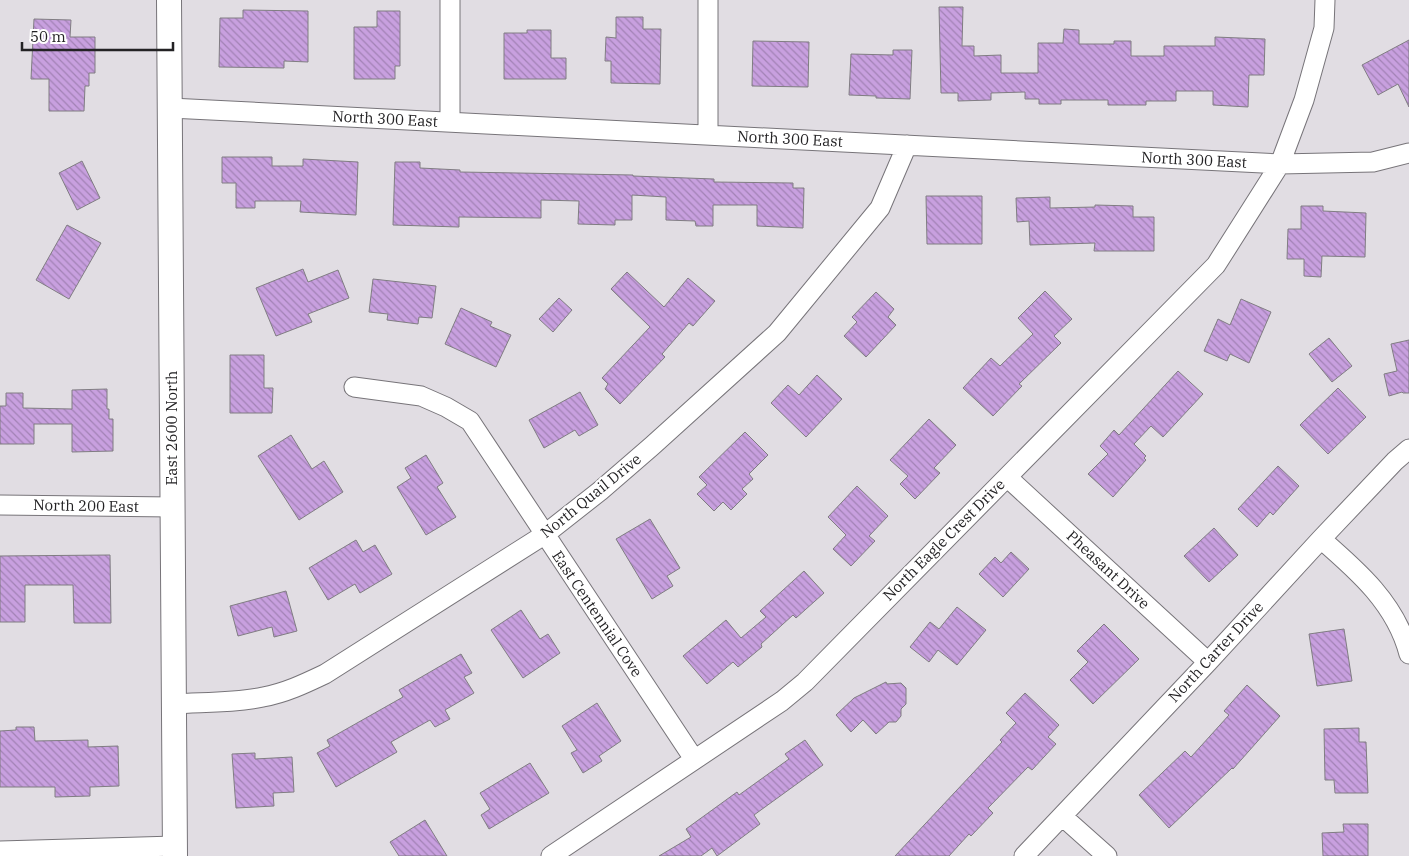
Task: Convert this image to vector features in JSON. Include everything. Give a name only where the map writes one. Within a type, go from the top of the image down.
[{"type":"street","name":"East 2600 North","points":[[169,0],[175,851]]},
{"type":"street","points":[[450,0],[450,122]]},
{"type":"street","points":[[708,0],[708,135]]},
{"type":"street","name":"North Eagle Crest Drive","points":[[551,856],[782,701],[805,682],[1216,265],[1280,164],[1304,100],[1324,28],[1325,0]]},
{"type":"street","name":"North 300 East","points":[[170,108],[1280,164],[1373,162],[1409,153]]},
{"type":"street","name":"North Quail Drive","points":[[173,704],[263,697],[294,688],[325,674],[544,535],[645,453],[777,333],[880,208],[907,145]]},
{"type":"street","name":"East Centennial Cove","points":[[354,387],[421,396],[446,407],[470,421],[694,759]]},
{"type":"street","name":"North Carter Drive","points":[[1024,856],[1208,662],[1321,539],[1395,461],[1409,449]]},
{"type":"street","name":"Pheasant Drive","points":[[1007,477],[1208,662]]},
{"type":"street","name":"North 200 East","points":[[0,505],[173,507]]},
{"type":"street","points":[[1321,539],[1360,574],[1382,599],[1396,622],[1409,654]]},
{"type":"street","points":[[1062,816],[1106,856]]},
{"type":"street","points":[[0,851],[175,851]]},
{"type":"building","points":[[939,7],[963,7],[962,46],[974,46],[974,56],[1001,55],[1001,73],[1038,73],[1038,43],[1063,43],[1064,29],[1079,30],[1079,44],[1114,44],[1114,41],[1131,41],[1131,56],[1164,56],[1164,46],[1215,46],[1215,37],[1265,39],[1264,75],[1249,75],[1248,107],[1213,105],[1213,91],[1176,91],[1176,101],[1146,101],[1146,105],[1108,105],[1108,100],[1061,100],[1061,104],[1039,104],[1039,99],[1025,99],[1025,92],[991,93],[991,100],[958,101],[958,93],[941,93]]},
{"type":"building","points":[[243,10],[308,11],[308,62],[284,61],[284,68],[219,67],[220,18],[243,18]]},
{"type":"building","points":[[377,11],[400,11],[400,66],[395,66],[395,79],[354,79],[354,27],[377,27]]},
{"type":"building","points":[[616,17],[643,17],[643,29],[661,29],[660,84],[611,83],[611,61],[605,61],[606,37],[616,38]]},
{"type":"building","points":[[34,19],[71,20],[70,37],[95,37],[95,73],[89,73],[89,86],[85,86],[84,111],[49,111],[49,79],[31,79]]},
{"type":"building","points":[[527,30],[551,30],[551,58],[566,58],[566,79],[504,79],[504,33],[527,33]]},
{"type":"building","points":[[1409,40],[1409,107],[1398,84],[1378,95],[1362,65]]},
{"type":"building","points":[[753,41],[809,42],[808,87],[752,86]]},
{"type":"building","points":[[893,50],[912,50],[910,99],[849,95],[851,54],[893,55]]},
{"type":"building","points":[[222,157],[272,157],[272,166],[303,166],[303,159],[358,162],[356,215],[300,212],[301,201],[255,201],[255,208],[236,208],[236,183],[222,183]]},
{"type":"building","points":[[82,161],[100,198],[77,210],[59,173]]},
{"type":"building","points":[[395,162],[420,162],[420,168],[460,170],[460,172],[633,175],[714,179],[714,182],[793,183],[793,188],[804,188],[803,228],[757,226],[757,205],[713,205],[713,226],[696,226],[695,221],[666,220],[666,197],[632,195],[632,220],[615,220],[615,225],[578,224],[579,201],[541,200],[541,218],[459,217],[459,227],[393,225]]},
{"type":"building","points":[[926,196],[982,196],[982,244],[927,244]]},
{"type":"building","points":[[1050,197],[1050,208],[1095,207],[1095,205],[1133,206],[1133,217],[1154,217],[1154,251],[1094,251],[1095,243],[1030,245],[1029,221],[1017,222],[1016,198]]},
{"type":"building","points":[[1301,206],[1323,206],[1323,211],[1366,213],[1365,257],[1322,256],[1321,277],[1304,276],[1304,259],[1287,259],[1288,229],[1301,229]]},
{"type":"building","points":[[67,225],[101,243],[69,299],[36,280]]},
{"type":"building","points":[[303,269],[308,282],[338,270],[349,298],[308,314],[312,322],[276,336],[256,288]]},
{"type":"building","points":[[627,272],[664,307],[688,278],[715,301],[693,326],[689,323],[662,354],[665,357],[620,404],[605,389],[608,384],[602,378],[650,327],[611,289]]},
{"type":"building","points":[[373,279],[436,286],[432,318],[419,317],[418,324],[387,320],[388,314],[369,312]]},
{"type":"building","points":[[1045,291],[1072,319],[1054,336],[1061,343],[1019,384],[1022,386],[993,416],[963,388],[991,358],[1000,366],[1033,334],[1018,318]]},
{"type":"building","points":[[876,292],[894,309],[888,317],[896,325],[866,357],[844,336],[857,322],[852,317]]},
{"type":"building","points":[[559,298],[572,310],[553,332],[539,319]]},
{"type":"building","points":[[1241,299],[1271,312],[1249,363],[1230,354],[1227,361],[1204,351],[1218,319],[1230,325]]},
{"type":"building","points":[[461,308],[492,322],[490,326],[511,335],[496,367],[445,344]]},
{"type":"building","points":[[1329,338],[1352,366],[1332,382],[1309,354]]},
{"type":"building","points":[[1409,340],[1409,393],[1402,392],[1389,396],[1384,374],[1397,371],[1391,344]]},
{"type":"building","points":[[230,355],[264,355],[264,388],[273,388],[272,413],[230,413]]},
{"type":"building","points":[[1178,371],[1203,394],[1163,437],[1151,426],[1134,444],[1146,456],[1144,458],[1146,460],[1113,497],[1088,474],[1108,454],[1100,446],[1114,430],[1119,435]]},
{"type":"building","points":[[817,375],[842,399],[806,437],[771,403],[788,385],[799,395]]},
{"type":"building","points":[[1338,388],[1366,417],[1328,454],[1300,425]]},
{"type":"building","points":[[107,389],[109,419],[113,419],[113,451],[72,452],[72,424],[34,424],[34,444],[0,444],[0,406],[6,406],[6,393],[23,393],[23,408],[72,409],[72,390]]},
{"type":"building","points":[[580,392],[598,425],[579,436],[575,430],[544,448],[529,420]]},
{"type":"building","points":[[929,419],[956,445],[934,468],[940,473],[915,499],[900,484],[908,476],[890,460]]},
{"type":"building","points":[[745,432],[768,455],[749,474],[753,479],[742,489],[747,494],[731,510],[723,502],[714,511],[697,494],[707,485],[699,477]]},
{"type":"building","points":[[291,435],[312,469],[324,461],[343,492],[299,520],[258,456]]},
{"type":"building","points":[[426,455],[443,483],[437,487],[456,517],[426,535],[397,487],[411,478],[405,468]]},
{"type":"building","points":[[1278,466],[1299,486],[1273,515],[1270,512],[1257,527],[1238,509]]},
{"type":"building","points":[[857,486],[888,516],[869,536],[875,541],[851,566],[833,549],[846,535],[828,517]]},
{"type":"building","points":[[650,519],[680,568],[667,576],[673,586],[652,599],[616,539]]},
{"type":"building","points":[[1214,528],[1238,555],[1209,582],[1184,556]]},
{"type":"building","points":[[356,540],[363,552],[375,545],[392,574],[360,593],[355,584],[328,600],[309,568]]},
{"type":"building","points":[[1011,552],[1029,569],[1003,597],[979,574],[995,557],[1001,563]]},
{"type":"building","points":[[110,555],[111,623],[74,623],[73,585],[25,585],[25,622],[0,622],[0,556]]},
{"type":"building","points":[[804,571],[824,593],[796,618],[793,615],[761,644],[762,647],[738,667],[733,662],[707,684],[683,656],[726,620],[741,638],[766,617],[760,611]]},
{"type":"building","points":[[286,591],[297,631],[274,637],[272,627],[238,636],[230,606]]},
{"type":"building","points":[[957,607],[986,630],[957,665],[938,650],[929,662],[910,647],[930,622],[939,629]]},
{"type":"building","points":[[521,610],[540,639],[548,634],[560,653],[523,678],[491,630]]},
{"type":"building","points":[[1104,624],[1139,659],[1093,704],[1070,680],[1088,662],[1077,651]]},
{"type":"building","points":[[1344,629],[1352,681],[1317,686],[1309,634]]},
{"type":"building","points":[[461,654],[472,673],[464,677],[474,693],[445,710],[450,719],[435,727],[430,720],[391,742],[397,752],[336,787],[317,753],[330,746],[327,740],[403,697],[399,690]]},
{"type":"building","points":[[886,682],[887,684],[901,683],[906,688],[906,704],[901,709],[901,716],[896,722],[889,722],[876,734],[863,720],[851,732],[836,715],[854,698]]},
{"type":"building","points":[[1247,685],[1280,716],[1233,769],[1169,828],[1139,795],[1185,751],[1191,757],[1229,715],[1224,711]]},
{"type":"building","points":[[1025,693],[1059,725],[1048,737],[1056,744],[1032,770],[1028,767],[988,808],[993,813],[971,836],[969,834],[949,856],[895,856],[1002,742],[1000,740],[1016,723],[1006,713]]},
{"type":"building","points":[[597,703],[621,741],[599,756],[602,761],[583,773],[571,753],[577,750],[562,726]]},
{"type":"building","points":[[16,727],[34,727],[35,741],[88,740],[88,747],[118,746],[119,786],[90,787],[90,796],[55,797],[55,787],[0,787],[0,731],[16,730]]},
{"type":"building","points":[[1359,728],[1359,742],[1366,742],[1368,793],[1335,793],[1334,780],[1325,780],[1324,729]]},
{"type":"building","points":[[805,740],[823,765],[754,815],[760,824],[717,856],[712,848],[701,856],[659,856],[691,837],[686,829],[737,792],[739,795],[789,759],[785,754]]},
{"type":"building","points":[[255,753],[255,759],[292,757],[294,792],[273,793],[274,806],[236,808],[232,754]]},
{"type":"building","points":[[530,763],[549,793],[489,829],[481,815],[490,809],[480,793]]},
{"type":"building","points":[[425,820],[447,856],[399,856],[390,842]]},
{"type":"building","points":[[1343,824],[1368,824],[1368,856],[1323,856],[1322,833],[1344,832]]}]
